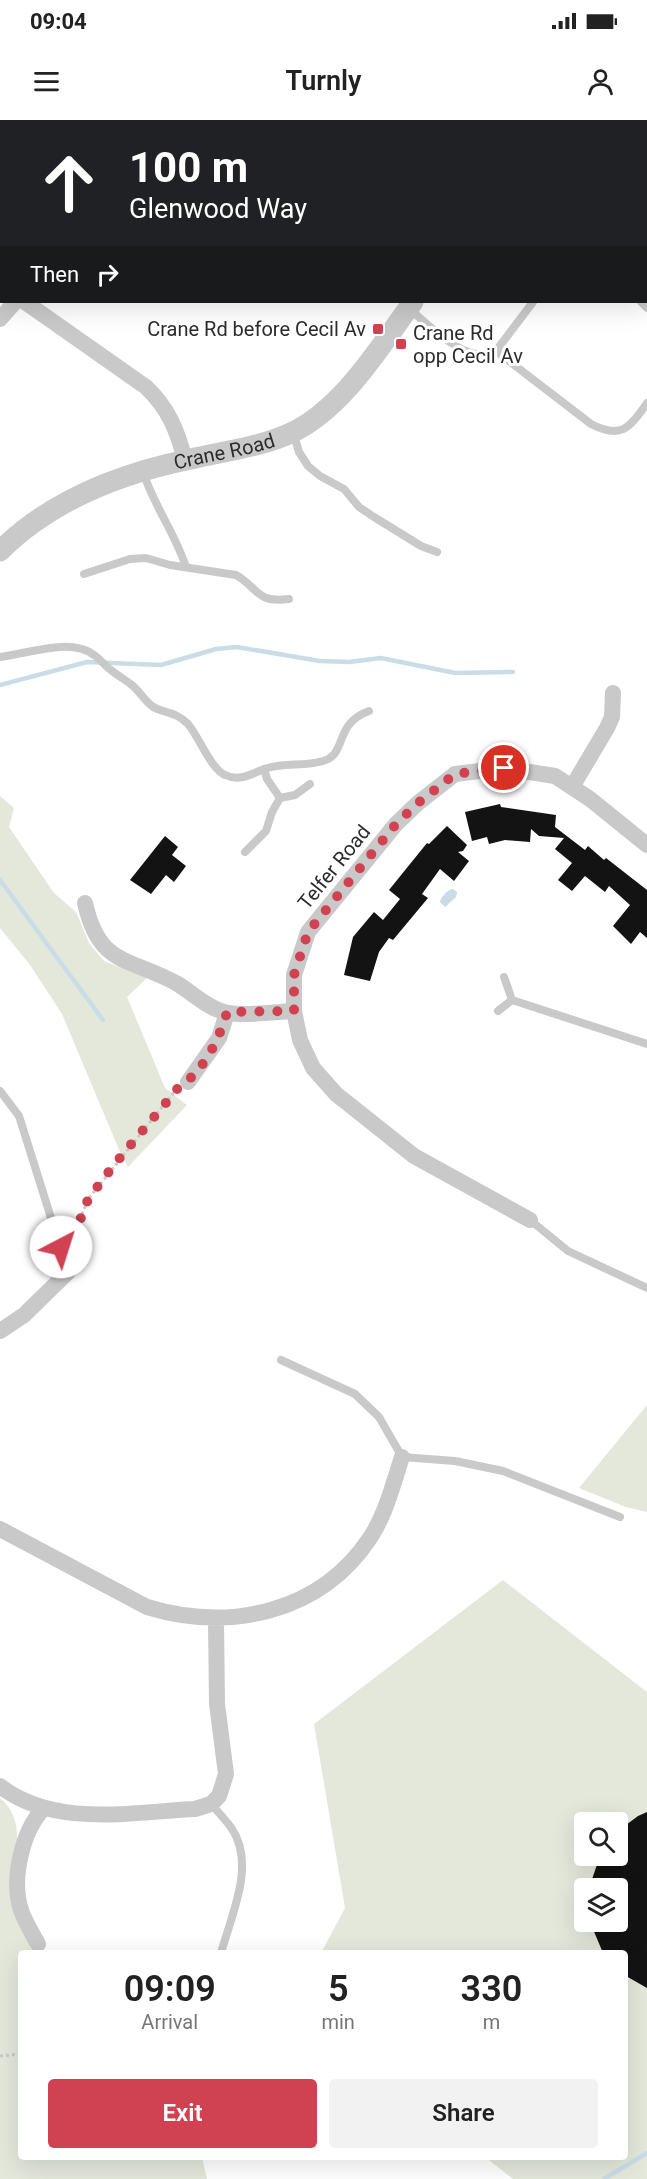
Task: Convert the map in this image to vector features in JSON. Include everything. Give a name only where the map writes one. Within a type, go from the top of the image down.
[{"type":"street","points":[[0,319],[14,303]]},
{"type":"street","points":[[26,303],[146,387],[162,402],[172,418],[185,460]]},
{"type":"street","name":"Crane Road","points":[[0,550],[25,528],[65,503],[142,471],[264,442],[293,432],[319,415],[340,395],[410,305]]},
{"type":"street","points":[[572,788],[608,728],[612,717],[613,693]]},
{"type":"street","name":"Telfer Road","points":[[530,1220],[414,1156],[336,1094],[313,1068],[300,1040],[294,1011],[294,975],[308,932],[396,824],[455,774],[504,768],[555,777],[647,845]]},
{"type":"street","points":[[85,903],[90,928],[102,946],[127,963],[176,983],[210,1006],[227,1012],[294,1011]]},
{"type":"street","points":[[188,1082],[219,1038],[227,1012]]},
{"type":"street","points":[[0,1331],[24,1316],[68,1272]]},
{"type":"street","points":[[0,1529],[147,1607],[166,1613],[216,1620],[259,1614],[311,1594],[336,1576],[356,1557],[371,1536],[384,1509],[402,1457]]},
{"type":"street","points":[[0,1786],[24,1802],[78,1814],[195,1809],[211,1804],[219,1796],[225,1774],[217,1704],[216,1620]]},
{"type":"street","points":[[38,1944],[24,1918],[18,1890],[29,1827],[44,1808]]},
{"type":"lane","points":[[410,305],[470,353],[488,355],[496,351],[532,303]]},
{"type":"lane","points":[[496,351],[591,424],[606,432],[618,432],[631,425],[647,403]]},
{"type":"lane","points":[[293,432],[299,453],[320,477],[344,489],[359,507],[374,517],[421,546],[437,552]]},
{"type":"lane","points":[[142,471],[152,499],[178,542],[186,567]]},
{"type":"lane","points":[[84,574],[130,559],[146,558],[236,575],[245,580],[258,595],[278,600],[289,599]]},
{"type":"lane","points":[[0,657],[61,647],[93,654],[106,667],[132,685],[152,707],[166,710],[187,723],[216,769],[224,775],[244,778],[264,769],[329,759],[341,744],[343,731],[354,716],[369,711]]},
{"type":"lane","points":[[264,769],[267,779],[280,798]]},
{"type":"lane","points":[[280,798],[295,795],[310,784]]},
{"type":"lane","points":[[245,852],[266,831],[280,798]]},
{"type":"lane","points":[[504,977],[512,1000]]},
{"type":"lane","points":[[498,1011],[512,1000]]},
{"type":"lane","points":[[512,1000],[647,1044]]},
{"type":"lane","points":[[0,1091],[19,1116],[68,1272]]},
{"type":"lane","points":[[530,1220],[568,1251],[647,1288]]},
{"type":"lane","points":[[281,1360],[334,1383],[362,1400],[379,1417],[402,1457],[455,1461],[503,1471],[620,1518]]},
{"type":"lane","points":[[211,1804],[232,1829],[242,1857],[238,1896],[222,1950]]},
{"type":"path","points":[[61,1247],[70,1242],[75,1235],[89,1198],[178,1088],[188,1082]]},
{"type":"path","points":[[0,2056],[18,2054]]},
{"type":"shaded area","points":[[0,796],[14,808],[9,827],[54,893],[76,912],[89,943],[104,961],[147,978],[127,997],[165,1088],[187,1105],[128,1167],[62,1014],[30,965],[0,928]]},
{"type":"shaded area","points":[[647,1405],[647,1512],[626,1507],[579,1488]]},
{"type":"shaded area","points":[[503,1580],[647,1692],[647,2179],[513,2179],[489,2160],[628,2160],[628,1950],[323,1950],[345,1908],[314,1724]]},
{"type":"shaded area","points":[[0,1798],[10,1809],[17,1835],[12,1876],[13,1904],[34,1950],[18,1950],[18,2160],[203,2160],[207,2179],[0,2179]]},
{"type":"water","points":[[453,889],[457,892],[456,897],[445,907],[440,900]]},
{"type":"building","points":[[500,804],[501,807],[556,815],[555,827],[585,850],[588,846],[604,860],[606,858],[647,890],[647,938],[640,932],[631,944],[613,926],[630,905],[609,886],[605,892],[585,876],[572,891],[558,880],[572,863],[555,849],[564,838],[539,836],[531,829],[530,842],[505,840],[489,844],[487,837],[472,841],[465,812]]},
{"type":"building","points":[[447,826],[467,845],[463,851],[458,852],[469,861],[454,881],[440,869],[422,894],[428,898],[393,940],[389,938],[379,952],[370,981],[344,975],[353,937],[374,912],[383,920],[400,899],[389,890],[427,843],[429,844]]},
{"type":"building","points":[[165,836],[178,847],[172,855],[186,866],[174,882],[166,875],[151,894],[130,880]]},
{"type":"building","points":[[647,1812],[647,1988],[628,1977],[628,1950],[602,1950],[594,1932],[628,1932],[628,1878],[592,1878],[597,1866],[628,1866],[628,1824]]},
{"type":"waterway","points":[[0,685],[87,662],[161,665],[216,649],[237,647],[320,661],[349,662],[381,658],[455,673],[513,672]]},
{"type":"waterway","points":[[0,880],[103,1020]]},
{"type":"waterway","points":[[604,2179],[647,2153]]},
{"type":"place","name":"Crane Rd before Cecil Av","points":[[378,329]]},
{"type":"place","name":"Crane Rd opp Cecil Av","points":[[401,344]]},
{"type":"route","points":[[61,1247],[70,1242],[75,1235],[89,1198],[178,1088],[188,1082],[219,1038],[227,1012],[247,1014],[294,1011],[294,975],[308,932],[396,824],[455,774],[504,768]]}]
